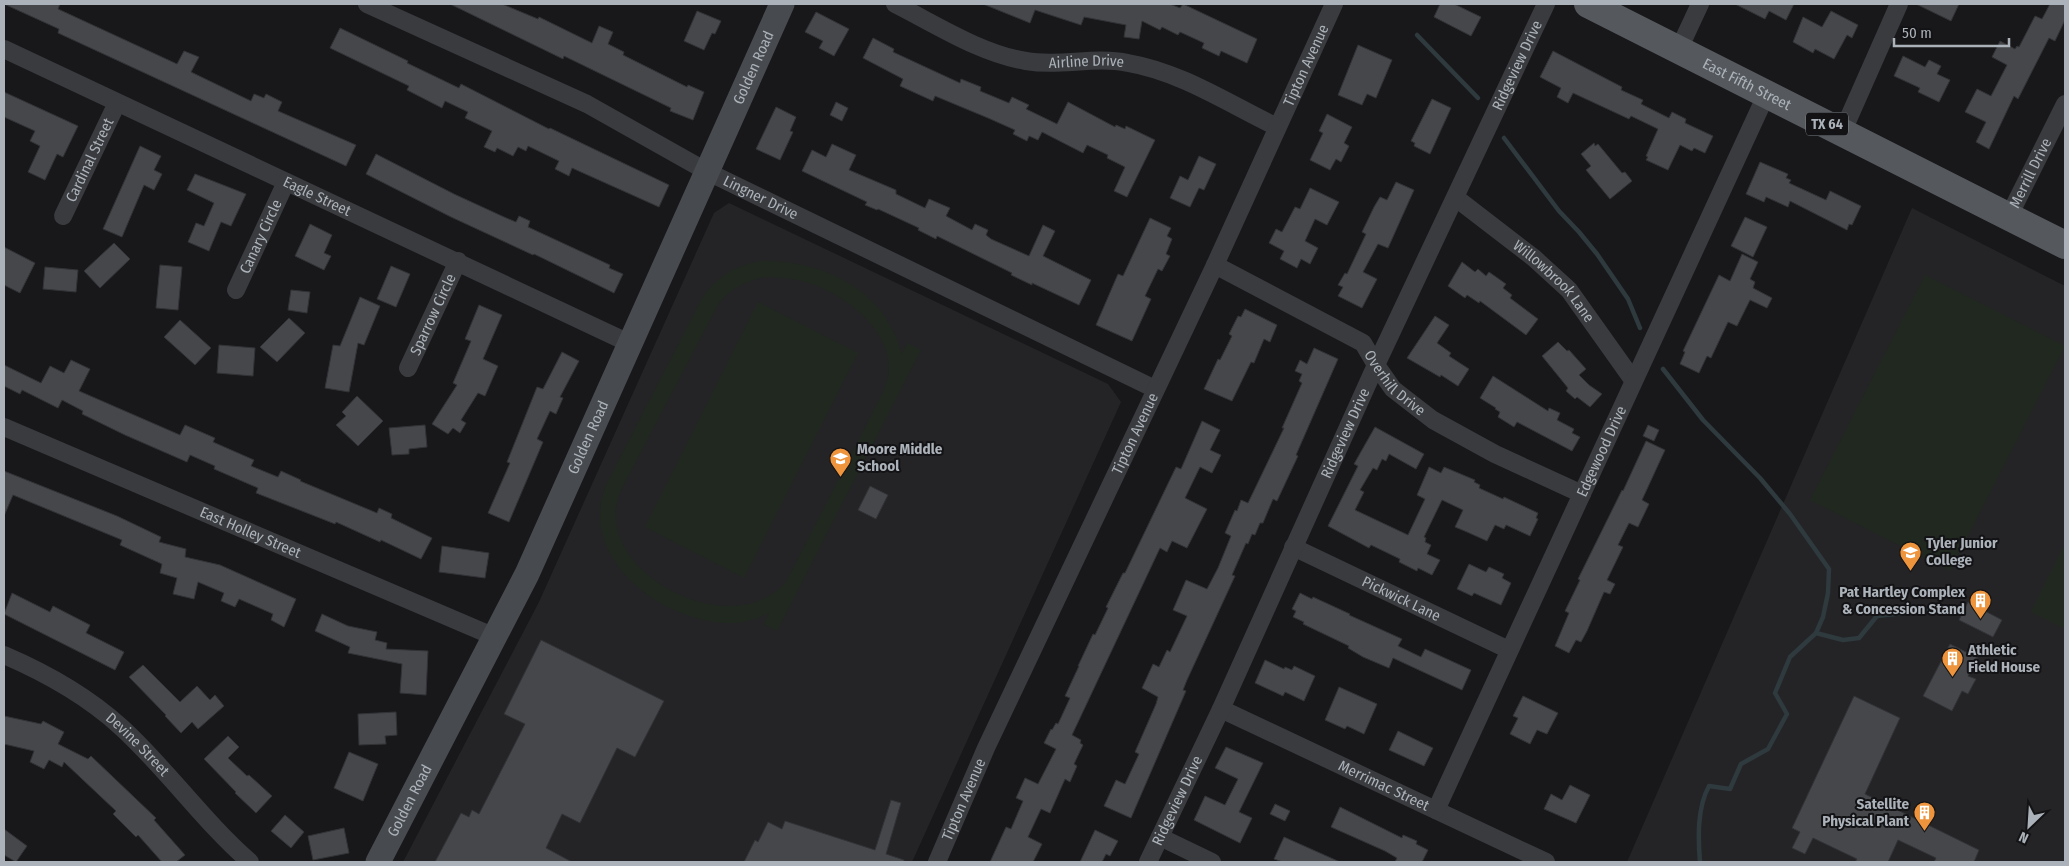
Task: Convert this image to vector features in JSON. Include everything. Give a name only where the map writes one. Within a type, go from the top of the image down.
[{"type":"main road","name":"East Fifth Street","points":[[1588,4],[2065,244]]},
{"type":"street","name":"Lingner Drive","points":[[367,4],[587,104],[706,172],[1154,389]]},
{"type":"street","name":"Golden Road","points":[[378,862],[527,574],[782,4]]},
{"type":"street","name":"Airline Drive","points":[[895,4],[980,47],[1004,56],[1047,64],[1092,60],[1127,62],[1164,72],[1277,127]]},
{"type":"street","name":"Tipton Avenue","points":[[937,862],[991,739],[1154,389],[1215,265],[1334,4]]},
{"type":"street","name":"Ridgeview Drive","points":[[1148,862],[1221,709],[1293,546],[1376,366],[1546,4]]},
{"type":"street","points":[[1679,49],[1700,4]]},
{"type":"street","points":[[1842,132],[1899,4]]},
{"type":"street","name":"Eagle Street","points":[[4,49],[631,344]]},
{"type":"street","name":"Edgewood Drive","points":[[1436,810],[1633,380],[1767,94]]},
{"type":"street","name":"Cardinal Street","points":[[63,216],[117,103]]},
{"type":"street","name":"Merrill Drive","points":[[2010,216],[2065,104]]},
{"type":"street","name":"Canary Circle","points":[[236,290],[286,182]]},
{"type":"street","name":"Willowbrook Lane","points":[[1456,198],[1534,258],[1569,290],[1633,380]]},
{"type":"street","name":"Sparrow Circle","points":[[408,368],[458,261]]},
{"type":"street","name":"Overhill Drive","points":[[1215,265],[1363,343],[1376,366],[1393,389],[1434,420],[1495,454],[1582,494]]},
{"type":"street","name":"East Holley Street","points":[[4,427],[495,637]]},
{"type":"street","name":"Pickwick Lane","points":[[1293,546],[1509,650]]},
{"type":"street","name":"Devine Street","points":[[4,655],[63,685],[106,714],[149,755],[220,835],[250,862]]},
{"type":"street","name":"Merrimac Street","points":[[1221,709],[1546,862]]},
{"type":"street","points":[[1160,837],[1212,862]]},
{"type":"shaded area","name":"Moore Middle School","points":[[729,203],[1108,384],[1121,402],[912,862],[403,862],[539,602],[714,213]]},
{"type":"shaded area","name":"Tyler Junior College","points":[[1912,208],[2065,286],[2065,862],[1627,862]]},
{"type":"shaded area","points":[[762,261],[785,262],[808,266],[829,273],[849,283],[867,296],[882,312],[894,331],[902,354],[907,343],[921,350],[777,631],[764,624],[769,613],[753,620],[736,623],[709,621],[682,613],[657,601],[634,584],[616,563],[604,539],[600,513],[606,485],[702,298],[714,284],[728,273]],"holes":[[[765,277],[815,285],[845,301],[867,319],[883,342],[889,368],[887,381],[786,582],[766,598],[741,605],[714,605],[687,598],[661,585],[640,567],[624,546],[616,522],[616,507],[620,492],[719,303],[729,293],[745,283]]]},
{"type":"shaded area","points":[[1925,275],[2065,346],[1950,571],[1810,500]]},
{"type":"shaded area","points":[[758,302],[858,353],[744,578],[645,527]]},
{"type":"shaded area","points":[[2065,544],[2065,629],[2031,612]]},
{"type":"building","points":[[4,4],[60,4],[58,9],[177,64],[184,51],[199,57],[191,72],[251,101],[254,94],[264,98],[266,94],[282,102],[278,111],[356,145],[346,166],[58,33],[59,29]]},
{"type":"building","points":[[450,4],[502,4],[538,19],[539,17],[592,43],[599,26],[613,32],[608,44],[624,52],[623,55],[687,87],[688,85],[704,92],[693,120],[670,111],[671,108],[564,56],[563,59]]},
{"type":"building","points":[[983,4],[1170,4],[1180,8],[1183,4],[1257,39],[1247,63],[1221,51],[1219,56],[1202,48],[1204,43],[1180,32],[1178,35],[1162,27],[1160,30],[1142,21],[1139,39],[1124,37],[1126,25],[1084,17],[1081,25],[1035,10],[1030,23]]},
{"type":"building","points":[[1440,4],[1454,4],[1481,17],[1471,36],[1434,17]]},
{"type":"building","points":[[1735,4],[1794,4],[1786,20],[1769,11],[1765,19]]},
{"type":"building","points":[[1916,4],[1959,4],[1951,21]]},
{"type":"building","points":[[2050,4],[2065,4],[2065,20],[2055,41],[2049,38],[2018,99],[2014,96],[1989,149],[1976,142],[1986,122],[1965,112],[1977,89],[1991,96],[2007,65],[1992,57],[2000,41],[2015,49],[2017,46],[2019,47],[2035,16],[2042,19]]},
{"type":"building","points":[[697,11],[721,21],[715,34],[712,33],[704,50],[684,41]]},
{"type":"building","points":[[1831,11],[1858,25],[1852,38],[1847,35],[1834,59],[1815,49],[1813,53],[1793,42],[1803,17],[1822,27]]},
{"type":"building","points":[[816,12],[849,29],[834,56],[819,48],[823,41],[805,32]]},
{"type":"building","points":[[340,28],[459,88],[461,84],[549,129],[669,185],[659,207],[572,168],[569,176],[555,169],[559,161],[528,146],[526,151],[518,147],[513,156],[497,148],[495,152],[484,147],[492,131],[465,118],[468,112],[445,101],[442,108],[407,90],[409,86],[330,48]]},
{"type":"building","points":[[873,38],[894,49],[893,52],[960,83],[961,79],[981,87],[980,91],[1009,103],[1012,97],[1029,105],[1026,109],[1057,124],[1068,102],[1115,127],[1116,125],[1125,129],[1126,126],[1155,140],[1127,197],[1114,191],[1125,167],[1107,158],[1108,155],[1087,145],[1083,153],[1042,132],[1038,140],[1029,136],[1027,141],[1013,134],[1015,130],[988,118],[935,96],[933,101],[900,86],[903,79],[863,58]]},
{"type":"building","points":[[1358,45],[1392,60],[1376,98],[1367,94],[1362,105],[1338,95]]},
{"type":"building","points":[[1553,51],[1622,87],[1621,90],[1643,100],[1641,104],[1669,118],[1672,112],[1686,119],[1685,123],[1713,136],[1705,153],[1694,148],[1692,151],[1680,145],[1668,170],[1646,160],[1658,129],[1631,116],[1629,119],[1573,93],[1568,103],[1557,97],[1561,88],[1540,77]]},
{"type":"building","points":[[1903,56],[1925,67],[1929,60],[1941,66],[1937,74],[1950,80],[1939,102],[1918,92],[1920,88],[1894,76]]},
{"type":"building","points":[[4,92],[78,126],[63,157],[57,154],[45,180],[28,172],[40,146],[30,141],[35,131],[4,117]]},
{"type":"building","points":[[1432,99],[1451,108],[1430,154],[1414,146],[1415,143],[1411,141]]},
{"type":"building","points":[[836,102],[848,108],[842,121],[830,115]]},
{"type":"building","points":[[776,107],[796,117],[790,131],[793,132],[780,160],[756,149]]},
{"type":"building","points":[[1327,114],[1352,127],[1344,143],[1349,146],[1341,162],[1336,159],[1330,170],[1310,160],[1323,133],[1319,131]]},
{"type":"building","points":[[1594,143],[1595,146],[1598,144],[1622,173],[1625,172],[1632,181],[1610,199],[1586,170],[1591,166],[1581,154]]},
{"type":"building","points":[[832,144],[856,155],[849,170],[896,190],[896,194],[925,208],[929,199],[950,208],[946,216],[972,230],[975,224],[988,230],[986,235],[991,239],[1029,256],[1043,225],[1055,231],[1043,256],[1091,280],[1079,305],[1011,275],[1012,273],[937,236],[936,239],[918,230],[919,228],[865,205],[867,202],[802,171],[812,150],[826,157]]},
{"type":"building","points":[[140,146],[161,156],[154,170],[162,174],[154,190],[144,185],[122,237],[103,229]]},
{"type":"building","points":[[376,154],[504,217],[516,222],[519,216],[530,221],[528,227],[610,265],[609,268],[623,274],[614,293],[534,254],[451,217],[366,174]]},
{"type":"building","points":[[1199,156],[1216,164],[1204,190],[1199,188],[1190,207],[1170,198],[1180,176],[1188,180]]},
{"type":"building","points":[[1760,162],[1788,174],[1786,178],[1791,180],[1789,183],[1826,200],[1830,191],[1861,206],[1852,225],[1849,224],[1847,230],[1790,201],[1788,207],[1766,197],[1764,202],[1746,194]]},
{"type":"building","points":[[195,174],[246,194],[231,226],[221,222],[209,251],[188,242],[196,223],[204,226],[214,203],[187,190]]},
{"type":"building","points":[[1396,182],[1414,190],[1388,248],[1378,244],[1363,272],[1377,279],[1362,308],[1338,296],[1343,287],[1338,285],[1345,273],[1347,274],[1366,234],[1362,232],[1374,207],[1380,197],[1387,200]]},
{"type":"building","points":[[1310,188],[1339,202],[1327,225],[1315,219],[1305,241],[1318,248],[1310,264],[1301,259],[1297,268],[1280,259],[1284,251],[1269,243],[1276,229],[1282,232],[1295,207],[1300,209]]},
{"type":"building","points":[[1745,217],[1767,227],[1753,257],[1731,246]]},
{"type":"building","points":[[1150,218],[1171,228],[1167,236],[1172,239],[1166,254],[1170,256],[1162,271],[1158,269],[1145,296],[1151,299],[1132,341],[1096,325],[1118,274],[1123,276]]},
{"type":"building","points":[[310,224],[332,235],[324,253],[331,256],[324,270],[295,256]]},
{"type":"building","points":[[114,243],[130,259],[100,288],[84,271]]},
{"type":"building","points":[[4,247],[35,263],[20,293],[4,285]]},
{"type":"building","points":[[1742,254],[1758,262],[1750,279],[1755,282],[1753,288],[1772,298],[1767,308],[1750,300],[1737,326],[1728,322],[1711,358],[1707,356],[1699,373],[1680,364],[1685,352],[1683,351],[1719,275],[1730,281]]},
{"type":"building","points":[[1462,262],[1475,272],[1478,269],[1486,276],[1489,272],[1506,284],[1503,288],[1512,295],[1510,298],[1538,319],[1526,335],[1480,301],[1479,303],[1467,295],[1465,298],[1448,286]]},
{"type":"building","points":[[160,265],[182,267],[178,310],[156,308]]},
{"type":"building","points":[[391,266],[410,274],[396,307],[377,299]]},
{"type":"building","points":[[45,267],[78,270],[76,292],[43,289]]},
{"type":"building","points":[[291,290],[310,292],[307,313],[288,310]]},
{"type":"building","points":[[360,297],[380,306],[364,345],[358,343],[349,392],[325,388],[333,345],[340,346]]},
{"type":"building","points":[[479,305],[502,315],[483,359],[498,366],[485,396],[478,393],[461,420],[466,423],[460,433],[453,428],[448,434],[432,424],[457,385],[453,383],[471,341],[465,339]]},
{"type":"building","points":[[1245,309],[1277,325],[1270,342],[1264,339],[1254,363],[1251,362],[1232,401],[1204,389],[1218,359],[1220,360],[1232,336],[1229,334],[1238,316],[1241,317]]},
{"type":"building","points":[[1435,316],[1449,325],[1437,343],[1451,353],[1449,356],[1469,369],[1458,386],[1407,358]]},
{"type":"building","points":[[289,318],[305,333],[277,362],[260,347]]},
{"type":"building","points":[[180,320],[211,348],[195,365],[164,337]]},
{"type":"building","points":[[1558,342],[1567,351],[1569,350],[1586,369],[1579,375],[1602,394],[1590,407],[1577,397],[1575,399],[1566,391],[1568,388],[1542,356]]},
{"type":"building","points":[[219,345],[255,348],[253,376],[217,373]]},
{"type":"building","points":[[1314,348],[1338,359],[1296,455],[1298,456],[1277,501],[1273,499],[1263,523],[1260,523],[1255,535],[1252,534],[1248,544],[1246,543],[1232,575],[1235,576],[1187,680],[1183,690],[1186,691],[1131,818],[1104,806],[1116,780],[1125,784],[1139,754],[1135,752],[1156,704],[1158,697],[1142,688],[1153,664],[1159,667],[1167,650],[1170,652],[1187,616],[1173,610],[1186,580],[1207,589],[1218,568],[1231,536],[1225,533],[1235,510],[1237,511],[1241,500],[1248,503],[1284,428],[1282,428],[1302,383],[1299,381],[1302,374],[1295,371],[1300,360],[1307,364]]},
{"type":"building","points":[[562,352],[579,361],[560,397],[563,398],[556,414],[550,411],[537,439],[543,442],[509,522],[488,513],[510,463],[507,462],[537,387],[543,389]]},
{"type":"building","points":[[71,360],[90,369],[79,391],[180,435],[185,425],[215,438],[213,442],[254,460],[251,466],[278,477],[281,471],[300,481],[377,513],[379,508],[392,514],[391,518],[432,538],[421,559],[336,522],[335,524],[256,493],[258,488],[214,469],[215,466],[190,455],[187,462],[125,435],[82,414],[83,411],[62,400],[58,408],[22,390],[20,394],[4,386],[4,365],[41,383],[50,366],[64,373]]},
{"type":"building","points":[[1493,376],[1548,411],[1549,408],[1560,413],[1557,420],[1574,429],[1572,433],[1580,437],[1572,451],[1517,422],[1514,427],[1498,417],[1500,412],[1480,398]]},
{"type":"building","points":[[357,396],[383,421],[358,446],[336,425],[346,416],[342,412]]},
{"type":"building","points":[[1202,421],[1220,430],[1210,450],[1221,455],[1212,473],[1200,467],[1185,498],[1207,509],[1187,548],[1172,541],[1167,552],[1160,548],[1072,735],[1081,740],[1080,743],[1083,745],[1074,764],[1077,766],[1070,782],[1065,779],[1050,813],[1041,809],[1028,837],[1042,844],[1033,862],[990,862],[1006,827],[1011,829],[1023,801],[1016,798],[1025,778],[1038,784],[1056,749],[1044,743],[1051,729],[1056,723],[1058,724],[1070,698],[1065,696],[1078,666],[1093,634],[1095,635],[1108,608],[1106,607],[1123,573],[1125,573],[1176,467],[1181,469]]},
{"type":"building","points":[[425,425],[427,447],[409,449],[409,454],[392,455],[389,428]]},
{"type":"building","points":[[1648,425],[1659,430],[1654,441],[1643,436]]},
{"type":"building","points":[[1375,427],[1424,454],[1416,469],[1389,454],[1386,461],[1382,459],[1377,470],[1373,468],[1360,490],[1364,492],[1355,510],[1408,535],[1425,499],[1417,495],[1429,467],[1441,473],[1444,467],[1475,480],[1474,482],[1480,485],[1479,488],[1538,513],[1536,518],[1538,519],[1530,536],[1506,525],[1504,529],[1495,525],[1487,541],[1455,527],[1463,510],[1442,500],[1424,537],[1426,538],[1425,542],[1431,545],[1427,554],[1440,560],[1432,575],[1418,568],[1417,571],[1399,562],[1400,559],[1371,545],[1369,548],[1328,526],[1358,466],[1354,464]]},
{"type":"building","points":[[1646,441],[1665,450],[1642,500],[1649,504],[1638,527],[1629,523],[1618,545],[1623,547],[1607,580],[1615,584],[1610,594],[1604,592],[1581,642],[1576,640],[1569,653],[1555,646],[1569,613],[1565,611],[1580,580],[1578,579]]},
{"type":"building","points":[[4,471],[117,516],[161,537],[159,542],[186,549],[185,557],[220,565],[296,599],[284,627],[271,620],[273,614],[239,599],[235,607],[221,601],[224,593],[198,582],[194,599],[173,594],[177,578],[160,573],[162,564],[120,545],[122,540],[13,495],[4,516]]},
{"type":"building","points":[[870,486],[888,495],[876,519],[858,510]]},
{"type":"building","points":[[442,546],[489,553],[485,578],[439,572]]},
{"type":"building","points":[[1469,564],[1486,572],[1489,567],[1504,574],[1502,578],[1511,583],[1501,605],[1474,593],[1472,596],[1457,589]]},
{"type":"building","points":[[12,593],[50,612],[53,606],[90,625],[86,633],[124,652],[115,670],[4,614]]},
{"type":"building","points":[[1300,593],[1312,599],[1313,597],[1402,639],[1398,646],[1421,657],[1425,649],[1471,670],[1462,690],[1393,658],[1389,668],[1363,657],[1348,648],[1349,646],[1303,624],[1304,622],[1293,617],[1296,611],[1292,609]]},
{"type":"building","name":"Pat Hartley Complex & Concession Stand","points":[[1968,602],[2002,620],[1993,637],[1959,620]]},
{"type":"building","points":[[322,614],[348,626],[377,632],[375,640],[387,643],[386,649],[428,651],[426,695],[400,693],[402,664],[348,653],[350,647],[315,631]]},
{"type":"building","points":[[541,640],[664,701],[635,757],[617,748],[580,823],[562,814],[546,848],[572,862],[435,862],[461,813],[469,817],[472,810],[479,814],[525,724],[504,714]]},
{"type":"building","name":"Athletic Field House","points":[[1950,644],[1978,658],[1968,676],[1976,679],[1968,694],[1962,691],[1952,711],[1923,696]]},
{"type":"building","points":[[1265,660],[1284,669],[1285,667],[1292,670],[1294,666],[1315,676],[1304,701],[1285,692],[1283,696],[1255,683]]},
{"type":"building","points":[[143,665],[180,702],[197,686],[210,700],[215,695],[224,706],[198,729],[192,722],[181,733],[129,677]]},
{"type":"building","points":[[1339,687],[1377,704],[1364,734],[1347,726],[1345,729],[1325,720]]},
{"type":"building","points":[[1523,696],[1558,713],[1547,734],[1537,730],[1530,744],[1510,734],[1518,718],[1513,716]]},
{"type":"building","points":[[1854,696],[1900,718],[1865,794],[1979,850],[1974,862],[1934,862],[1936,858],[1898,840],[1888,862],[1855,862],[1857,859],[1813,838],[1805,854],[1792,848],[1800,832],[1792,828]]},
{"type":"building","points":[[396,712],[397,735],[385,736],[386,744],[359,745],[358,714]]},
{"type":"building","points":[[4,716],[41,724],[43,721],[64,732],[58,744],[88,759],[91,756],[156,818],[154,820],[185,855],[176,862],[162,862],[138,835],[136,837],[113,814],[116,811],[64,762],[62,767],[49,760],[44,769],[30,762],[34,751],[4,744]]},
{"type":"building","points":[[1398,731],[1433,748],[1424,766],[1389,750]]},
{"type":"building","points":[[228,736],[239,747],[228,758],[272,796],[256,813],[204,759]]},
{"type":"building","points":[[1226,747],[1263,763],[1239,812],[1252,818],[1240,843],[1194,820],[1205,796],[1225,805],[1238,779],[1215,768]]},
{"type":"building","points":[[349,752],[378,764],[363,801],[334,788]]},
{"type":"building","points":[[1570,785],[1590,795],[1576,823],[1544,809],[1551,794],[1562,800]]},
{"type":"building","points":[[891,800],[901,803],[886,854],[904,860],[904,862],[744,862],[755,840],[758,842],[768,822],[782,829],[785,821],[875,850]]},
{"type":"building","points":[[1275,804],[1290,811],[1285,821],[1270,814]]},
{"type":"building","points":[[1340,807],[1402,838],[1403,835],[1417,841],[1416,844],[1428,850],[1422,862],[1395,862],[1397,858],[1385,851],[1331,827]]},
{"type":"building","points":[[285,815],[304,832],[291,848],[271,831]]},
{"type":"building","points":[[344,828],[349,853],[313,860],[308,836]]},
{"type":"building","points":[[4,829],[27,846],[16,862],[4,855]]},
{"type":"building","points":[[1095,830],[1118,841],[1110,856],[1106,854],[1102,862],[1080,862]]},
{"type":"building","points":[[1284,837],[1340,862],[1283,862],[1274,859]]},
{"type":"waterway","points":[[1417,35],[1478,98]]},
{"type":"waterway","points":[[1504,138],[1559,211],[1597,254],[1628,299],[1640,328]]},
{"type":"waterway","points":[[1663,369],[1703,420],[1760,478],[1790,514],[1829,569],[1828,593],[1823,617],[1816,633],[1790,657],[1775,693],[1787,714],[1768,749],[1741,764],[1730,789],[1709,786],[1705,795],[1699,823],[1700,862]]},
{"type":"waterway","points":[[1816,633],[1843,640],[1859,638],[1877,616],[1930,610]]},
{"type":"place","name":"Moore Middle School","points":[[841,477]]},
{"type":"place","name":"Tyler Junior College","points":[[1910,571]]},
{"type":"place","name":"Pat Hartley Complex & Concession Stand","points":[[1981,620]]},
{"type":"place","name":"Athletic Field House","points":[[1952,678]]},
{"type":"place","name":"Satellite Physical Plant","points":[[1925,832]]}]
